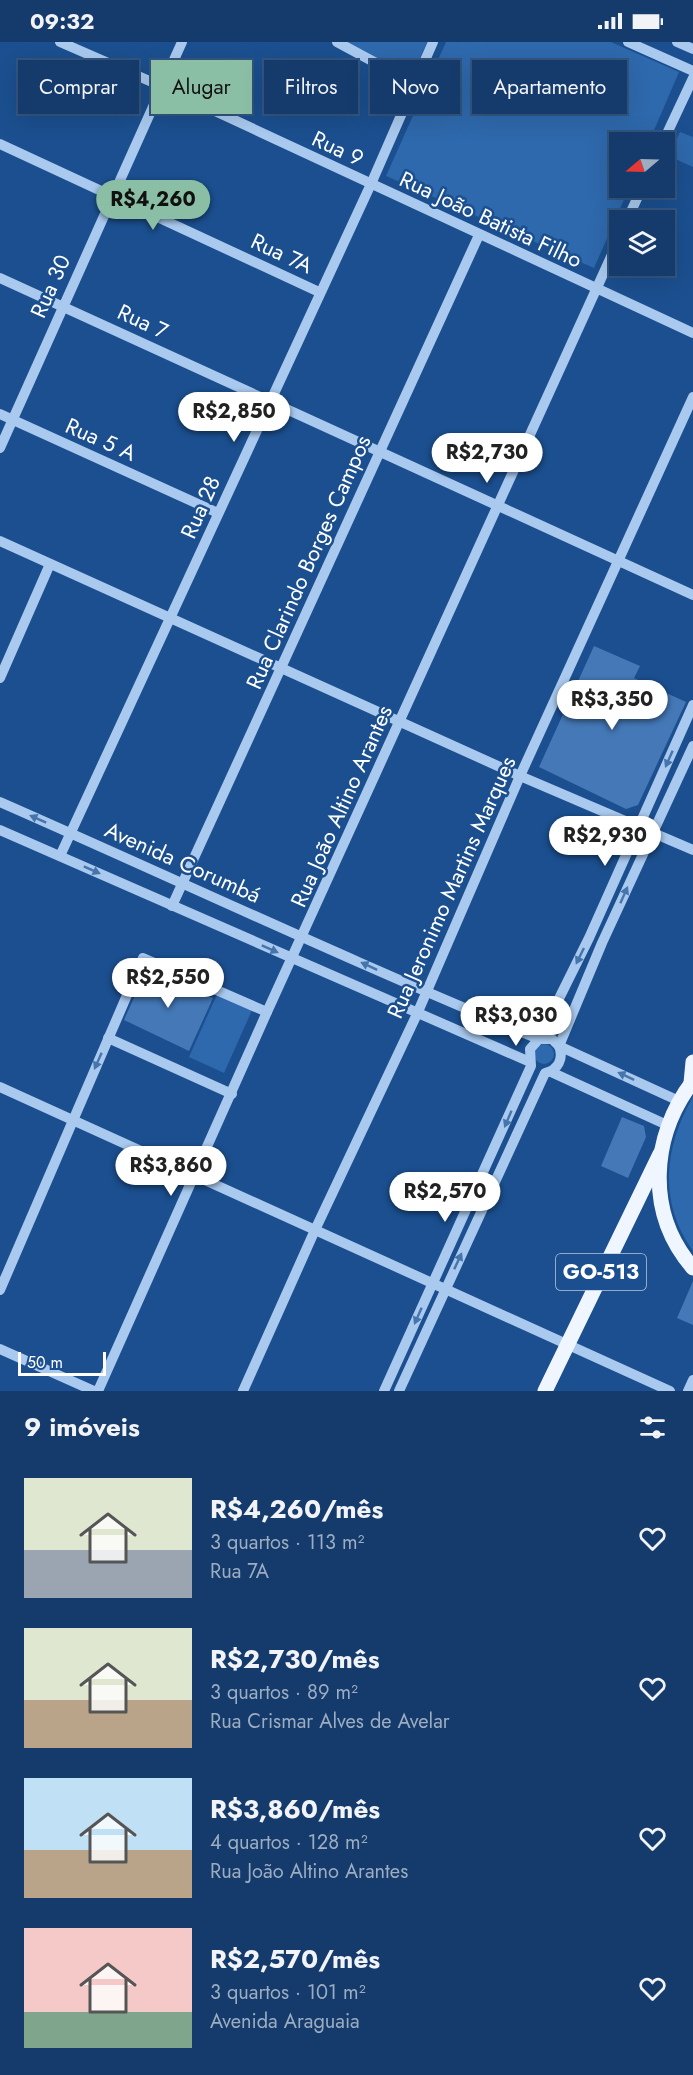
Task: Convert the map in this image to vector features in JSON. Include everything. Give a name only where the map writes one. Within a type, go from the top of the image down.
[{"type":"main road","points":[[693,1062],[692,1082],[667,1125],[660,1154],[658,1184],[663,1213],[675,1241],[693,1268]]},
{"type":"main road","name":"GO-513","points":[[545,1391],[660,1154]]},
{"type":"street","name":"Rua 9","points":[[60,42],[151,82]]},
{"type":"street","name":"Rua 30","points":[[173,60],[182,42]]},
{"type":"street","points":[[337,42],[370,60]]},
{"type":"street","name":"Rua 28","points":[[425,60],[433,42]]},
{"type":"street","points":[[628,42],[693,71]]},
{"type":"street","points":[[677,42],[693,49]]},
{"type":"street","points":[[668,132],[693,78]]},
{"type":"street","name":"Rua 30","points":[[0,448],[151,108]]},
{"type":"street","name":"Rua 9","points":[[221,114],[371,184]]},
{"type":"street","name":"Rua 28","points":[[60,856],[171,620],[269,400],[402,114]]},
{"type":"street","name":"Rua 7A","points":[[0,144],[319,292]]},
{"type":"street","name":"Rua João Batista Filho","points":[[371,184],[693,333]]},
{"type":"street","name":"Rua Clarindo Borges Campos","points":[[172,906],[282,669],[378,450],[479,235]]},
{"type":"street","name":"Rua João Altino Arantes","points":[[96,1391],[196,1176],[267,1012],[500,505],[609,261]]},
{"type":"street","name":"Rua 7","points":[[0,278],[693,595]]},
{"type":"street","name":"Rua Jeronimo Martins Marques","points":[[243,1391],[315,1230],[417,1014],[520,777],[693,397]]},
{"type":"street","name":"Rua 5 A","points":[[0,414],[218,513]]},
{"type":"street","points":[[0,541],[520,777],[693,850]]},
{"type":"street","points":[[0,678],[50,564]]},
{"type":"street","points":[[386,1390],[432,1283],[484,1175],[531,1064],[530,1049],[539,1039],[589,938],[689,722],[693,705]]},
{"type":"street","points":[[399,1391],[496,1179],[548,1073],[561,1059],[560,1046],[602,943],[693,746]]},
{"type":"street","name":"Avenida Corumbá","points":[[0,802],[303,935],[425,992],[539,1039],[552,1039],[560,1046],[679,1101]]},
{"type":"street","name":"Avenida Corumbá","points":[[0,830],[667,1125]]},
{"type":"street","points":[[589,938],[602,943]]},
{"type":"street","points":[[0,1290],[143,958],[267,1012]]},
{"type":"street","points":[[108,1038],[232,1094]]},
{"type":"street","points":[[0,1087],[670,1391]]},
{"type":"street","points":[[484,1175],[496,1179]]},
{"type":"street","points":[[0,1349],[96,1391]]},
{"type":"street","points":[[688,1391],[693,1380]]},
{"type":"shaded area","points":[[345,42],[427,42],[419,60],[379,60]]},
{"type":"shaded area","points":[[446,42],[611,42],[679,72],[653,132],[609,132],[609,198],[625,198],[619,210],[609,210],[609,234],[594,268],[386,176],[414,114],[460,114],[460,60],[438,60]]},
{"type":"shaded area","points":[[680,132],[693,137],[693,167],[675,159],[675,143]]},
{"type":"shaded area","points":[[218,992],[253,1008],[224,1073],[189,1057]]},
{"type":"shaded area","points":[[544,1044],[551,1047],[554,1054],[551,1061],[544,1064],[537,1061],[534,1054],[537,1047]]},
{"type":"shaded area","points":[[693,1097],[693,1251],[674,1214],[669,1174],[676,1135]]},
{"type":"building","points":[[594,646],[640,666],[634,678],[686,702],[638,805],[626,809],[539,767]]},
{"type":"building","points":[[147,968],[213,998],[189,1051],[124,1020]]},
{"type":"building","points":[[622,1117],[644,1126],[646,1137],[628,1178],[601,1166]]},
{"type":"building","points":[[693,1281],[693,1325],[677,1318]]}]
